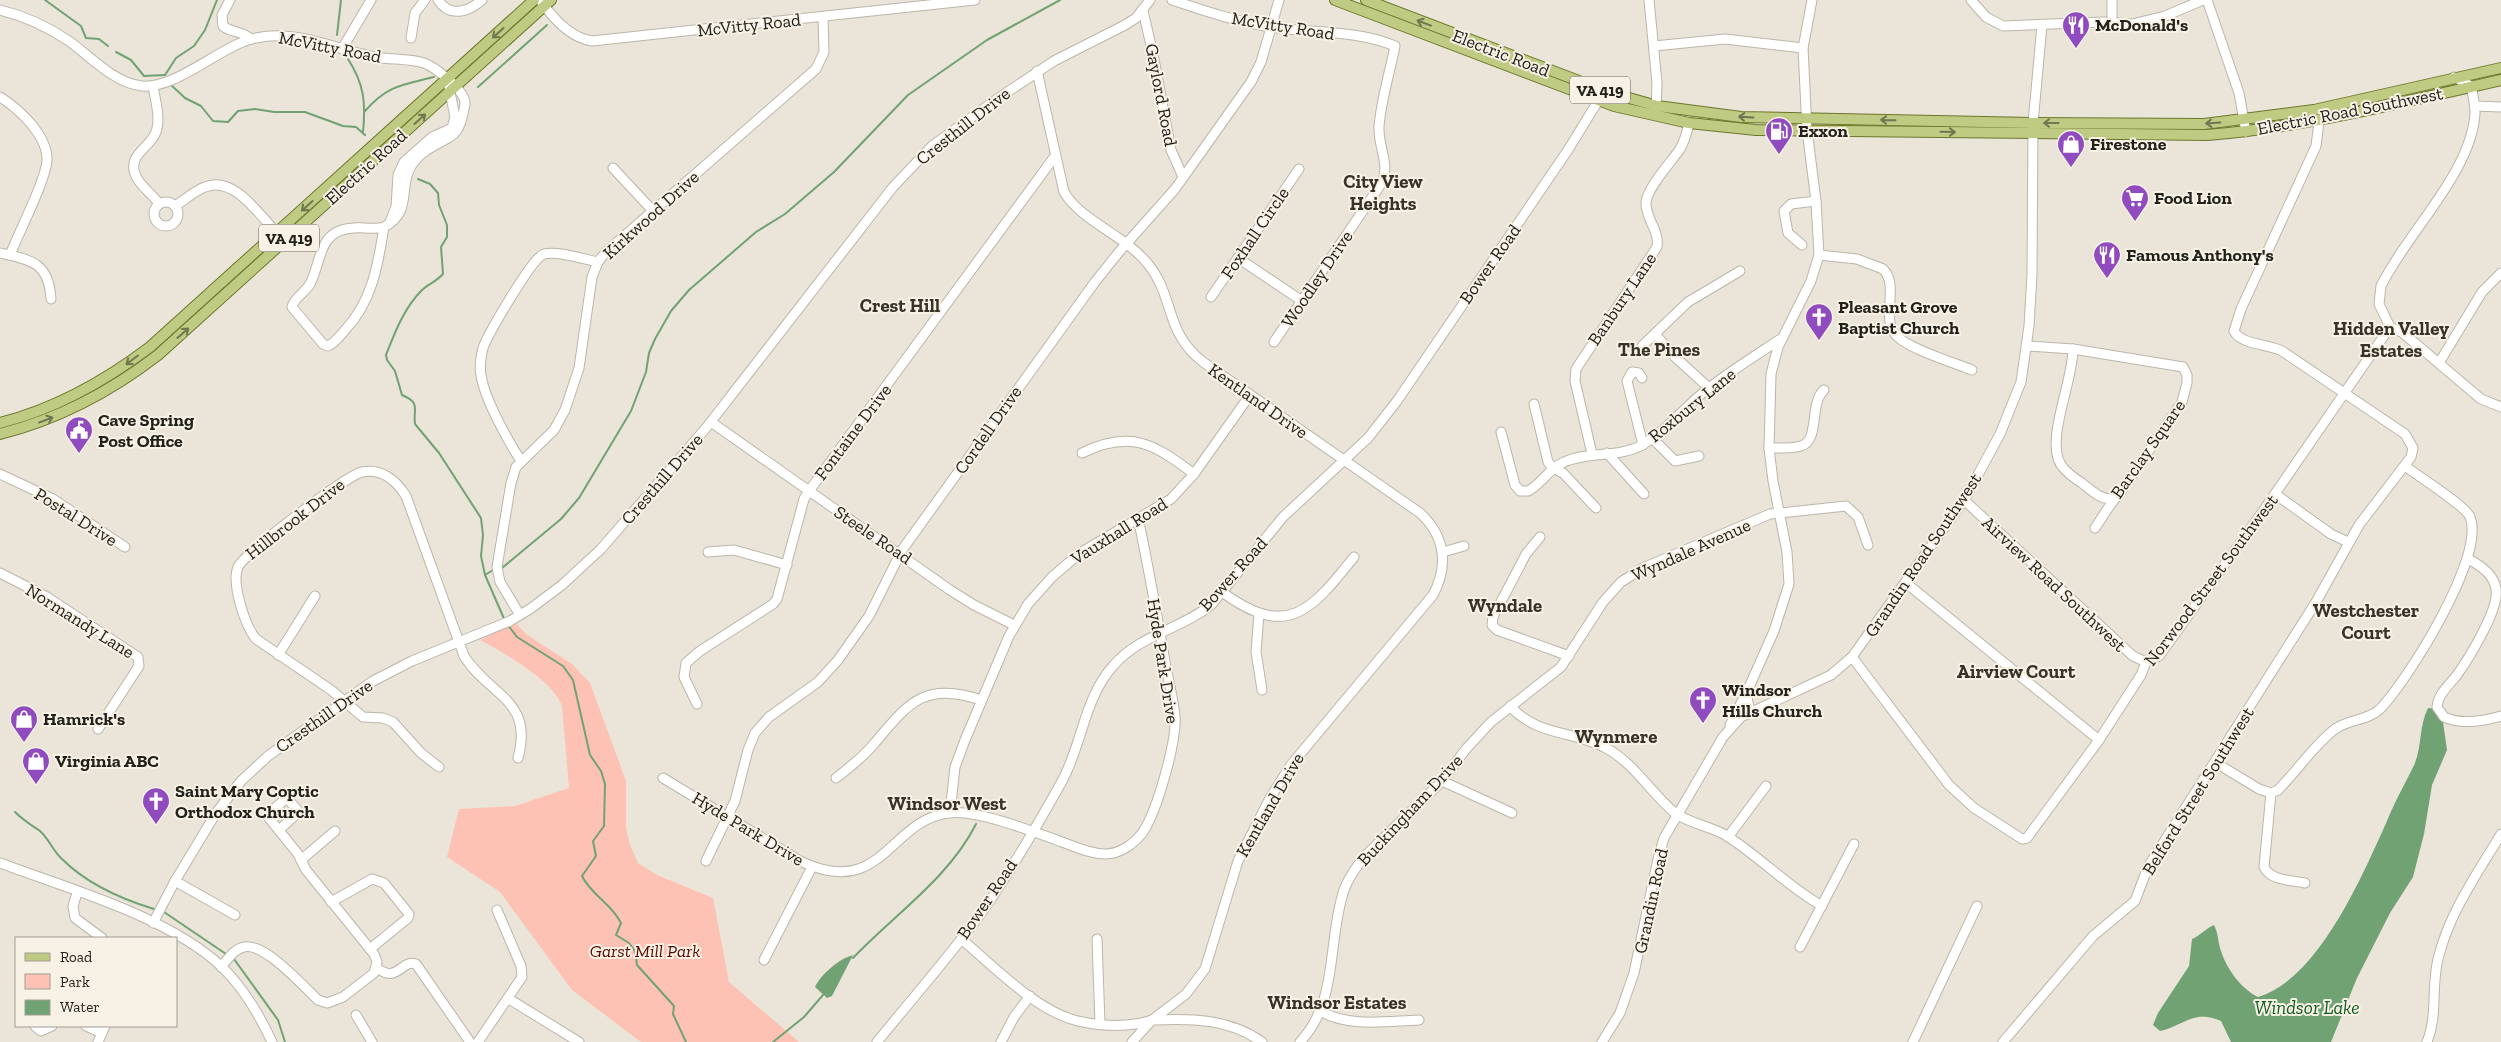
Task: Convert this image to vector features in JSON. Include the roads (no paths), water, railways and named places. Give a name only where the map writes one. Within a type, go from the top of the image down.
[{"type":"main road","name":"Electric Road","points":[[0,423],[68,398],[129,362],[199,304],[534,0]]},
{"type":"main road","name":"Electric Road","points":[[1335,0],[1598,101],[1689,123],[1756,130],[1807,130]]},
{"type":"main road","name":"Electric Road","points":[[1366,0],[1585,85],[1657,106],[1732,116],[1847,119]]},
{"type":"main road","name":"Electric Road","points":[[0,434],[39,422],[79,406],[122,382],[146,364],[453,89],[545,2]]},
{"type":"main road","name":"Electric Road Southwest","points":[[1847,119],[2178,124],[2245,120],[2314,110],[2454,77],[2501,68]]},
{"type":"main road","name":"Electric Road Southwest","points":[[1807,130],[2154,136],[2246,132],[2319,121],[2501,80]]},
{"type":"street","points":[[230,0],[222,15],[223,26],[229,30],[239,31],[251,39]]},
{"type":"street","points":[[342,49],[371,0]]},
{"type":"street","points":[[412,38],[415,13],[426,0]]},
{"type":"street","points":[[438,0],[445,7],[458,12],[468,10],[482,0]]},
{"type":"street","name":"McVitty Road","points":[[545,2],[572,34],[580,39],[592,42],[975,0]]},
{"type":"street","name":"Cresthill Drive","points":[[153,922],[175,881],[216,814],[242,781],[268,756],[387,673],[506,622],[548,597],[601,549],[711,422],[901,177],[932,146],[1037,71],[1125,25],[1143,11],[1150,0]]},
{"type":"street","name":"McVitty Road","points":[[1172,0],[1220,16],[1270,27],[1370,38],[1396,46]]},
{"type":"street","name":"Cordell Drive","points":[[706,861],[736,801],[753,736],[769,717],[818,682],[838,660],[869,616],[900,553],[1047,348],[1127,242],[1183,177],[1252,82],[1261,62],[1279,0]]},
{"type":"street","points":[[1649,0],[1654,46],[1657,106],[1654,116]]},
{"type":"street","points":[[1729,728],[1774,632],[1789,584],[1787,552],[1769,448],[1771,374],[1782,338],[1811,281],[1819,255],[1816,201],[1807,130],[1804,48],[1812,0]]},
{"type":"street","points":[[1971,0],[1986,17],[2004,26],[2132,24],[2164,16],[2203,0]]},
{"type":"street","points":[[2112,0],[2112,23]]},
{"type":"street","points":[[2207,0],[2239,93],[2246,132]]},
{"type":"street","name":"McVitty Road","points":[[0,10],[23,17],[57,34],[118,78],[137,85],[153,86],[168,81],[251,39],[288,36],[376,57],[425,64],[446,79]]},
{"type":"street","name":"Gaylord Road","points":[[1143,11],[1171,150],[1183,177]]},
{"type":"street","name":"Kirkwood Drive","points":[[520,615],[500,582],[497,567],[511,483],[521,461],[554,430],[565,410],[579,368],[590,288],[598,262],[606,252],[816,69],[824,52],[823,17]]},
{"type":"street","name":"Grandin Road Southwest","points":[[1723,737],[1729,728],[1750,711],[1819,682],[1852,657],[1964,500],[2010,412],[2021,382],[2028,346],[2032,274],[2033,123],[2042,25]]},
{"type":"street","points":[[1654,46],[1725,39],[1804,48]]},
{"type":"street","name":"Woodley Drive","points":[[1274,342],[1383,180],[1386,166],[1380,142],[1380,124],[1396,46]]},
{"type":"street","name":"Kentland Drive","points":[[1037,71],[1061,184],[1067,197],[1080,210],[1127,242],[1143,257],[1157,276],[1172,323],[1187,348],[1203,362],[1427,519],[1439,538],[1443,552],[1441,574],[1433,595],[1305,747],[1270,798],[1238,861],[1205,969],[1186,994],[1152,1020],[1132,1042]]},
{"type":"street","points":[[2454,77],[2471,86],[2475,106],[2472,128],[2457,167],[2381,286],[2379,304],[2390,327],[2403,333],[2481,399],[2501,407]]},
{"type":"street","points":[[446,79],[465,101],[457,133],[417,157],[412,163],[406,173],[400,215],[396,221],[384,227],[343,228],[329,238],[321,248],[311,284],[294,302],[292,307],[323,344],[328,346],[337,340],[356,319],[364,305],[376,272],[384,227],[389,224],[396,207],[398,175],[404,162],[432,137],[452,128],[455,117],[450,100],[453,89]]},
{"type":"street","points":[[153,86],[158,125],[151,141],[138,154],[134,168],[137,179],[159,204]]},
{"type":"street","points":[[0,97],[20,114],[37,133],[44,146],[47,159],[44,175],[10,255]]},
{"type":"street","name":"Bower Road","points":[[877,1042],[987,904],[1032,832],[1068,771],[1095,694],[1104,676],[1126,652],[1201,612],[1222,592],[1289,511],[1368,438],[1397,401],[1568,150],[1598,101]]},
{"type":"street","points":[[2475,106],[2501,107]]},
{"type":"street","points":[[2216,763],[2259,789],[2272,793],[2278,790],[2334,730],[2347,723],[2370,716],[2383,706],[2432,633],[2468,559],[2473,531],[2468,512],[2405,466],[2412,453],[2409,439],[2386,420],[2282,351],[2239,337],[2234,327],[2316,146],[2319,138],[2319,121]]},
{"type":"street","name":"Banbury Lane","points":[[1592,454],[1577,389],[1576,369],[1658,247],[1658,240],[1648,215],[1646,201],[1651,190],[1684,141],[1689,123]]},
{"type":"street","name":"Fontaine Drive","points":[[697,704],[684,677],[686,663],[700,651],[773,604],[780,594],[804,498],[1055,156]]},
{"type":"street","points":[[613,168],[653,211]]},
{"type":"street","name":"Foxhall Circle","points":[[1211,297],[1299,169]]},
{"type":"street","points":[[175,206],[204,188],[214,185],[227,187],[240,195],[276,233]]},
{"type":"street","points":[[1802,245],[1788,233],[1784,212],[1791,204],[1816,201]]},
{"type":"street","points":[[167,202],[175,206],[178,218],[174,224],[166,226],[159,223],[154,216],[159,204],[167,202]]},
{"type":"street","points":[[0,253],[36,264],[42,268],[49,279],[51,299]]},
{"type":"street","points":[[521,461],[499,421],[482,383],[480,366],[484,347],[520,285],[540,257],[552,253],[598,262]]},
{"type":"street","points":[[1819,255],[1857,259],[1883,269],[1890,282],[1890,322],[1895,335],[1906,343],[1972,370]]},
{"type":"street","points":[[1238,258],[1302,301]]},
{"type":"street","points":[[1642,346],[1698,295],[1740,272]]},
{"type":"street","points":[[2439,362],[2482,292],[2501,273]]},
{"type":"street","name":"Norwood Street Southwest","points":[[1852,657],[1949,785],[1974,808],[2006,829],[2022,838],[2027,838],[2099,740],[2142,675],[2146,662],[2159,656],[2275,494],[2390,327]]},
{"type":"street","points":[[1655,334],[1709,388]]},
{"type":"street","name":"Roxbury Lane","points":[[1501,432],[1514,484],[1520,491],[1534,488],[1553,468],[1564,461],[1592,454],[1629,450],[1652,438],[1709,388],[1782,338]]},
{"type":"street","points":[[2028,346],[2073,349],[2072,370],[2055,435],[2056,451],[2067,471],[2101,497],[2111,499]]},
{"type":"street","name":"Barclay Square","points":[[2073,349],[2183,367],[2187,375],[2182,402],[2120,493],[2111,499],[2106,513],[2095,528]]},
{"type":"street","points":[[1642,378],[1639,373],[1632,372],[1627,381],[1642,444]]},
{"type":"street","points":[[1769,448],[1800,447],[1808,442],[1812,434],[1816,400],[1824,390]]},
{"type":"street","name":"Vauxhall Road","points":[[950,812],[955,767],[1014,625],[1036,594],[1080,553],[1171,498],[1194,474],[1250,395]]},
{"type":"street","points":[[1534,404],[1546,456],[1553,468],[1563,473],[1596,508]]},
{"type":"street","name":"Steele Road","points":[[711,422],[974,605],[1014,625]]},
{"type":"street","points":[[1652,438],[1675,461],[1699,456]]},
{"type":"street","points":[[1082,453],[1105,444],[1136,441],[1158,449],[1194,474]]},
{"type":"street","points":[[1607,453],[1644,494]]},
{"type":"street","name":"Belford Street Southwest","points":[[2003,1042],[2093,936],[2135,900],[2148,867],[2216,763],[2270,672],[2316,602],[2348,542],[2405,466]]},
{"type":"street","name":"Hillbrook Drive","points":[[438,767],[421,753],[393,722],[384,718],[363,717],[332,690],[256,639],[248,627],[239,593],[236,575],[237,568],[245,556],[339,484],[363,472],[383,474],[397,484],[406,496],[458,642],[477,674],[504,696],[516,712],[521,730],[518,758]]},
{"type":"street","name":"Postal Drive","points":[[0,474],[53,499],[125,547]]},
{"type":"street","points":[[2275,494],[2331,534],[2348,542]]},
{"type":"street","name":"Airview Road Southwest","points":[[1964,500],[2133,656],[2146,662]]},
{"type":"street","name":"Wyndale Avenue","points":[[1510,706],[1561,667],[1603,602],[1621,582],[1643,568],[1770,514],[1779,513],[1846,506],[1855,511],[1868,544]]},
{"type":"street","name":"Hyde Park Drive","points":[[663,778],[812,867],[842,872],[865,866],[885,854],[923,822],[950,812],[983,816],[1092,853],[1115,853],[1123,849],[1142,833],[1152,813],[1175,727],[1160,633],[1138,518]]},
{"type":"street","points":[[1540,537],[1526,554],[1493,617],[1492,625],[1497,630],[1568,656]]},
{"type":"street","points":[[1443,552],[1464,546]]},
{"type":"street","points":[[708,552],[734,550],[787,565]]},
{"type":"street","points":[[1222,592],[1259,614],[1284,616],[1307,608],[1326,592],[1354,557]]},
{"type":"street","points":[[2468,559],[2489,575],[2496,586],[2497,597],[2472,652],[2443,692],[2437,707],[2444,717],[2456,721],[2481,720],[2501,716]]},
{"type":"street","name":"Normandy Lane","points":[[0,573],[47,598],[138,657],[139,666],[98,728]]},
{"type":"street","points":[[1906,583],[2099,740]]},
{"type":"street","points":[[278,655],[315,596]]},
{"type":"street","points":[[1259,614],[1256,652],[1262,690]]},
{"type":"street","points":[[1747,691],[1746,700],[1750,711]]},
{"type":"street","points":[[836,778],[862,758],[902,711],[914,702],[930,695],[950,693],[982,700]]},
{"type":"street","points":[[1510,706],[1525,720],[1534,725],[1605,747],[1617,755],[1677,814],[1711,827],[1728,837],[1822,906]]},
{"type":"street","name":"Buckingham Drive","points":[[1300,1042],[1310,1030],[1324,1000],[1342,899],[1349,879],[1363,858],[1442,781],[1480,732],[1510,706]]},
{"type":"street","name":"Grandin Road","points":[[1603,1042],[1620,1013],[1629,990],[1637,963],[1658,858],[1664,838],[1723,737]]},
{"type":"street","points":[[1442,781],[1512,813]]},
{"type":"street","points":[[1728,837],[1766,786]]},
{"type":"street","points":[[2272,793],[2264,866],[2267,872],[2274,877],[2305,883]]},
{"type":"street","points":[[221,967],[238,949],[255,947],[268,954],[318,1000],[327,1003],[343,997],[374,973],[376,959],[370,949],[306,870],[279,830]]},
{"type":"street","points":[[301,860],[335,831]]},
{"type":"street","points":[[2427,1042],[2434,1020],[2436,969],[2442,944],[2456,911],[2501,834]]},
{"type":"street","points":[[1800,948],[1854,844]]},
{"type":"street","points":[[0,863],[153,922],[195,946],[221,967],[244,993],[272,1042]]},
{"type":"street","points":[[764,960],[812,867]]},
{"type":"street","points":[[331,902],[372,880],[384,883],[409,914],[408,918],[370,949]]},
{"type":"street","points":[[175,881],[235,915]]},
{"type":"street","points":[[77,893],[73,906],[74,918],[101,937]]},
{"type":"street","points":[[1913,1042],[1977,906]]},
{"type":"street","points":[[478,1042],[520,982],[522,971],[497,910]]},
{"type":"street","points":[[961,939],[1030,996],[1064,1017],[1100,1024],[1136,1024],[1152,1020],[1223,1023],[1242,1029],[1262,1042]]},
{"type":"street","points":[[1097,940],[1100,1024]]},
{"type":"street","points":[[376,968],[392,974],[410,963],[416,964],[470,1042]]},
{"type":"street","points":[[1000,1042],[1011,1022],[1030,996]]},
{"type":"street","points":[[509,999],[579,1042]]},
{"type":"street","points":[[1320,1011],[1335,1018],[1355,1022],[1419,1020]]},
{"type":"street","points":[[356,1015],[372,1042]]},
{"type":"street","points":[[36,1027],[41,1031],[50,1027]]},
{"type":"street","points":[[88,1027],[102,1034]]},
{"type":"water","name":"Windsor Lake","points":[[2428,708],[2437,709],[2443,722],[2447,750],[2432,785],[2424,834],[2413,877],[2390,913],[2357,978],[2331,1042],[2231,1042],[2221,1021],[2204,1017],[2196,1017],[2160,1031],[2153,1025],[2158,1013],[2189,966],[2192,939],[2214,925],[2220,948],[2234,977],[2258,997],[2280,986],[2301,969],[2319,947],[2352,895],[2415,763],[2423,722]]},
{"type":"water","points":[[853,955],[832,996],[827,998],[815,987],[818,982],[836,963]]},
{"type":"waterway","points":[[45,0],[81,26],[86,38],[99,39],[108,46]]},
{"type":"waterway","points":[[165,75],[176,58],[194,46],[205,30],[217,0]]},
{"type":"waterway","points":[[337,35],[341,0]]},
{"type":"waterway","points":[[502,568],[561,519],[579,498],[631,411],[646,372],[649,353],[655,339],[671,311],[689,290],[756,232],[785,214],[834,172],[908,95],[987,40],[1060,0]]},
{"type":"waterway","points":[[478,87],[547,25]]},
{"type":"waterway","points":[[116,52],[131,60],[144,76],[165,75]]},
{"type":"waterway","points":[[348,59],[358,77],[363,94],[363,132]]},
{"type":"waterway","points":[[365,111],[373,102],[396,87],[434,77]]},
{"type":"waterway","points":[[170,84],[185,98],[201,106],[213,121],[228,122],[238,111],[255,109],[274,112],[305,112],[343,126],[356,127],[365,135]]},
{"type":"waterway","points":[[418,179],[430,184],[438,193],[439,205],[447,225],[447,237],[441,247],[443,274],[422,290],[405,312],[386,355],[387,360],[395,371],[402,395],[414,403],[415,424],[439,453],[481,518],[483,535],[481,556],[485,575],[505,621]]},
{"type":"waterway","points":[[485,575],[493,570]]},
{"type":"waterway","points":[[508,625],[517,637],[563,666],[573,680],[590,755],[601,771],[605,784],[604,826],[593,841],[596,856],[582,876],[591,889],[617,916],[621,923],[616,935],[629,943],[635,951],[637,965],[674,1006],[673,1014],[686,1042]]},
{"type":"waterway","points":[[15,812],[40,831],[59,856],[82,876],[117,895],[154,909]]},
{"type":"waterway","points":[[853,958],[936,879],[965,843],[976,824]]},
{"type":"waterway","points":[[164,912],[226,954]]},
{"type":"waterway","points":[[234,959],[278,1020],[285,1042]]},
{"type":"waterway","points":[[773,1042],[804,1017],[823,995]]},
{"type":"place","name":"McDonald's","points":[[2076,49]]},
{"type":"place","name":"Exxon","points":[[1779,155]]},
{"type":"place","name":"Firestone","points":[[2071,168]]},
{"type":"place","name":"Food Lion","points":[[2135,222]]},
{"type":"place","name":"Famous Anthony's","points":[[2107,279]]},
{"type":"place","name":"Pleasant Grove Baptist Church","points":[[1819,341]]},
{"type":"place","name":"Cave Spring Post Office","points":[[79,454]]},
{"type":"place","name":"Windsor Hills Church","points":[[1703,724]]},
{"type":"place","name":"Hamrick's","points":[[24,743]]},
{"type":"place","name":"Virginia ABC","points":[[36,785]]},
{"type":"place","name":"Saint Mary Coptic Orthodox Church","points":[[156,825]]},
{"type":"district","name":"City View Heights","points":[[1383,192]]},
{"type":"district","name":"Crest Hill","points":[[900,305]]},
{"type":"district","name":"Hidden Valley Estates","points":[[2391,339]]},
{"type":"district","name":"The Pines","points":[[1659,349]]},
{"type":"district","name":"Wyndale","points":[[1505,605]]},
{"type":"district","name":"Westchester Court","points":[[2366,621]]},
{"type":"district","name":"Airview Court","points":[[2016,671]]},
{"type":"district","name":"Wynmere","points":[[1616,736]]},
{"type":"district","name":"Windsor West","points":[[947,803]]},
{"type":"district","name":"Windsor Estates","points":[[1337,1002]]},
{"type":"park label","name":"Garst Mill Park","points":[[645,951]]}]
